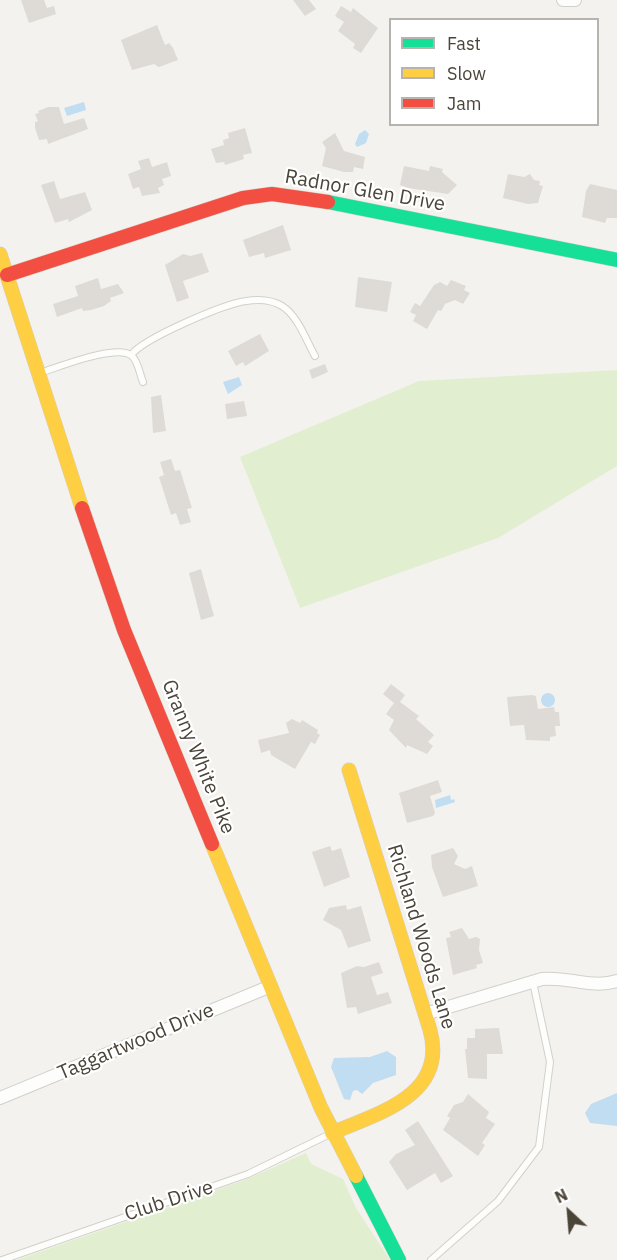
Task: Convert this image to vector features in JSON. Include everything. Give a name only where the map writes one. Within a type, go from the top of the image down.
[{"type":"main road","name":"Radnor Glen Drive","points":[[7,275],[243,198],[264,194],[295,196],[617,260]]},
{"type":"main road","name":"Granny White Pike","points":[[0,254],[70,474],[124,630],[332,1133],[399,1260]]},
{"type":"main road","name":"Richland Woods Lane","points":[[332,1133],[410,1096],[426,1082],[433,1069],[435,1054],[425,1014],[349,770]]},
{"type":"street","points":[[563,0],[575,0]]},
{"type":"street","points":[[425,1014],[533,981],[555,978],[598,984],[617,981]]},
{"type":"street","name":"Taggartwood Drive","points":[[0,1098],[271,986]]},
{"type":"lane","points":[[39,374],[101,354],[131,355],[147,341],[216,310],[253,300],[274,303],[288,311],[315,356]]},
{"type":"lane","points":[[131,355],[143,382]]},
{"type":"lane","points":[[431,1260],[498,1201],[539,1147],[550,1062],[533,981]]},
{"type":"lane","name":"Club Drive","points":[[2,1260],[248,1173],[332,1133]]},
{"type":"green space","points":[[617,370],[617,466],[498,538],[300,608],[240,457],[419,381]]},
{"type":"green space","points":[[306,1153],[311,1164],[343,1179],[356,1208],[390,1260],[17,1260],[245,1180]]},
{"type":"water","points":[[84,102],[86,110],[67,116],[64,108]]},
{"type":"water","points":[[365,130],[369,134],[366,143],[357,147],[355,144],[359,134]]},
{"type":"water","points":[[239,377],[242,385],[228,394],[223,382]]},
{"type":"water","points":[[548,693],[553,695],[555,700],[553,705],[548,707],[543,705],[541,700],[543,695]]},
{"type":"water","points":[[450,795],[451,800],[454,799],[455,802],[436,808],[435,800]]},
{"type":"water","points":[[387,1051],[396,1057],[396,1075],[373,1083],[362,1094],[357,1090],[353,1091],[350,1100],[344,1099],[331,1067],[334,1058],[370,1057]]},
{"type":"water","points":[[617,1093],[617,1126],[590,1123],[585,1113],[591,1104]]},
{"type":"building","points":[[21,0],[44,0],[47,8],[54,6],[56,14],[29,23]]},
{"type":"building","points":[[293,0],[309,0],[316,9],[305,16]]},
{"type":"building","points":[[341,6],[351,12],[353,8],[378,28],[361,53],[353,48],[355,44],[338,31],[344,22],[335,16]]},
{"type":"building","points":[[157,25],[165,45],[169,43],[178,60],[159,67],[154,64],[132,70],[121,40]]},
{"type":"building","points":[[48,107],[59,107],[64,124],[84,118],[88,129],[48,144],[47,139],[39,140],[35,128],[35,122],[38,121],[35,114]]},
{"type":"building","points":[[245,128],[252,153],[243,155],[244,159],[225,165],[224,162],[216,163],[211,149],[224,145],[223,140],[229,138],[228,133]]},
{"type":"building","points":[[335,133],[344,151],[365,157],[363,169],[354,167],[353,172],[344,172],[322,166],[326,148],[322,142]]},
{"type":"building","points":[[149,158],[152,167],[167,162],[171,176],[162,179],[164,185],[158,188],[160,193],[142,196],[139,187],[133,189],[128,174],[141,169],[138,161]]},
{"type":"building","points":[[404,166],[429,171],[430,166],[443,169],[442,172],[457,185],[448,194],[408,188],[400,185]]},
{"type":"building","points":[[508,174],[524,177],[530,174],[534,180],[540,181],[539,185],[543,186],[538,203],[528,204],[503,198]]},
{"type":"building","points":[[54,181],[60,199],[85,192],[92,210],[69,222],[68,219],[55,223],[41,185]]},
{"type":"building","points":[[590,184],[617,190],[617,218],[607,218],[605,223],[582,217],[586,191]]},
{"type":"building","points":[[283,225],[291,250],[265,258],[264,253],[249,257],[243,240]]},
{"type":"building","points":[[202,253],[209,272],[183,281],[189,298],[177,302],[165,265],[183,254],[190,256]]},
{"type":"building","points":[[358,277],[392,282],[387,312],[355,307]]},
{"type":"building","points":[[98,278],[101,289],[118,284],[124,293],[110,298],[111,301],[104,306],[83,311],[82,308],[57,317],[53,304],[78,296],[75,286]]},
{"type":"building","points":[[451,280],[466,286],[464,290],[470,293],[463,304],[455,300],[445,304],[441,311],[438,310],[427,329],[413,321],[416,315],[410,312],[415,303],[420,306],[434,285],[440,282],[447,286]]},
{"type":"building","points":[[260,334],[269,351],[245,366],[243,362],[236,366],[228,351]]},
{"type":"building","points":[[325,364],[328,372],[312,379],[309,370]]},
{"type":"building","points":[[161,395],[166,431],[153,433],[151,397]]},
{"type":"building","points":[[244,401],[247,416],[227,419],[225,404]]},
{"type":"building","points":[[171,459],[175,471],[180,470],[192,508],[187,509],[191,522],[180,525],[176,513],[171,515],[159,477],[164,475],[160,462]]},
{"type":"building","points":[[201,569],[214,616],[201,620],[189,573]]},
{"type":"building","points":[[391,684],[405,695],[400,702],[419,716],[416,719],[434,735],[428,742],[433,746],[427,754],[407,745],[406,748],[389,730],[394,720],[386,714],[394,703],[383,694]]},
{"type":"building","points":[[536,696],[538,709],[554,707],[555,712],[559,712],[560,726],[555,726],[556,736],[550,737],[550,741],[526,740],[524,725],[510,726],[507,697]]},
{"type":"building","points":[[292,719],[300,723],[302,720],[318,730],[317,733],[320,735],[315,744],[311,742],[295,769],[271,755],[270,750],[261,753],[258,740],[289,733],[286,723]]},
{"type":"building","points":[[438,780],[442,792],[430,796],[435,813],[433,816],[407,823],[399,793]]},
{"type":"building","points":[[330,846],[332,851],[341,848],[350,877],[324,887],[312,852]]},
{"type":"building","points":[[453,848],[458,856],[454,864],[465,869],[472,866],[478,886],[443,897],[432,867],[431,855]]},
{"type":"building","points":[[346,905],[347,910],[361,906],[371,941],[348,948],[341,930],[323,920],[329,908]]},
{"type":"building","points":[[462,928],[469,939],[476,937],[480,939],[479,950],[483,963],[476,965],[477,968],[453,975],[446,938],[451,937],[449,932]]},
{"type":"building","points":[[379,962],[383,973],[371,977],[377,995],[388,992],[392,1003],[358,1014],[356,1007],[347,1008],[341,973],[357,966],[364,967]]},
{"type":"building","points":[[499,1028],[503,1054],[487,1054],[487,1079],[468,1078],[465,1049],[467,1049],[467,1038],[475,1038],[475,1029]]},
{"type":"building","points":[[468,1094],[489,1112],[486,1118],[495,1124],[482,1143],[485,1145],[478,1156],[443,1130],[450,1118],[447,1116],[454,1105],[463,1102]]},
{"type":"building","points":[[418,1121],[453,1176],[441,1183],[435,1173],[407,1190],[389,1162],[396,1154],[415,1145],[405,1130]]},
{"type":"traffic: fast","points":[[328,202],[617,260]]},
{"type":"traffic: fast","points":[[356,1176],[399,1260]]},
{"type":"traffic: slow","points":[[0,254],[82,508]]},
{"type":"traffic: slow","points":[[332,1133],[370,1118],[405,1098],[419,1086],[429,1071],[433,1052],[430,1030],[349,770]]},
{"type":"traffic: slow","points":[[212,844],[321,1108],[356,1176]]},
{"type":"traffic: jam","points":[[7,275],[243,198],[272,194],[328,202]]},
{"type":"traffic: jam","points":[[82,508],[124,630],[212,844]]}]
